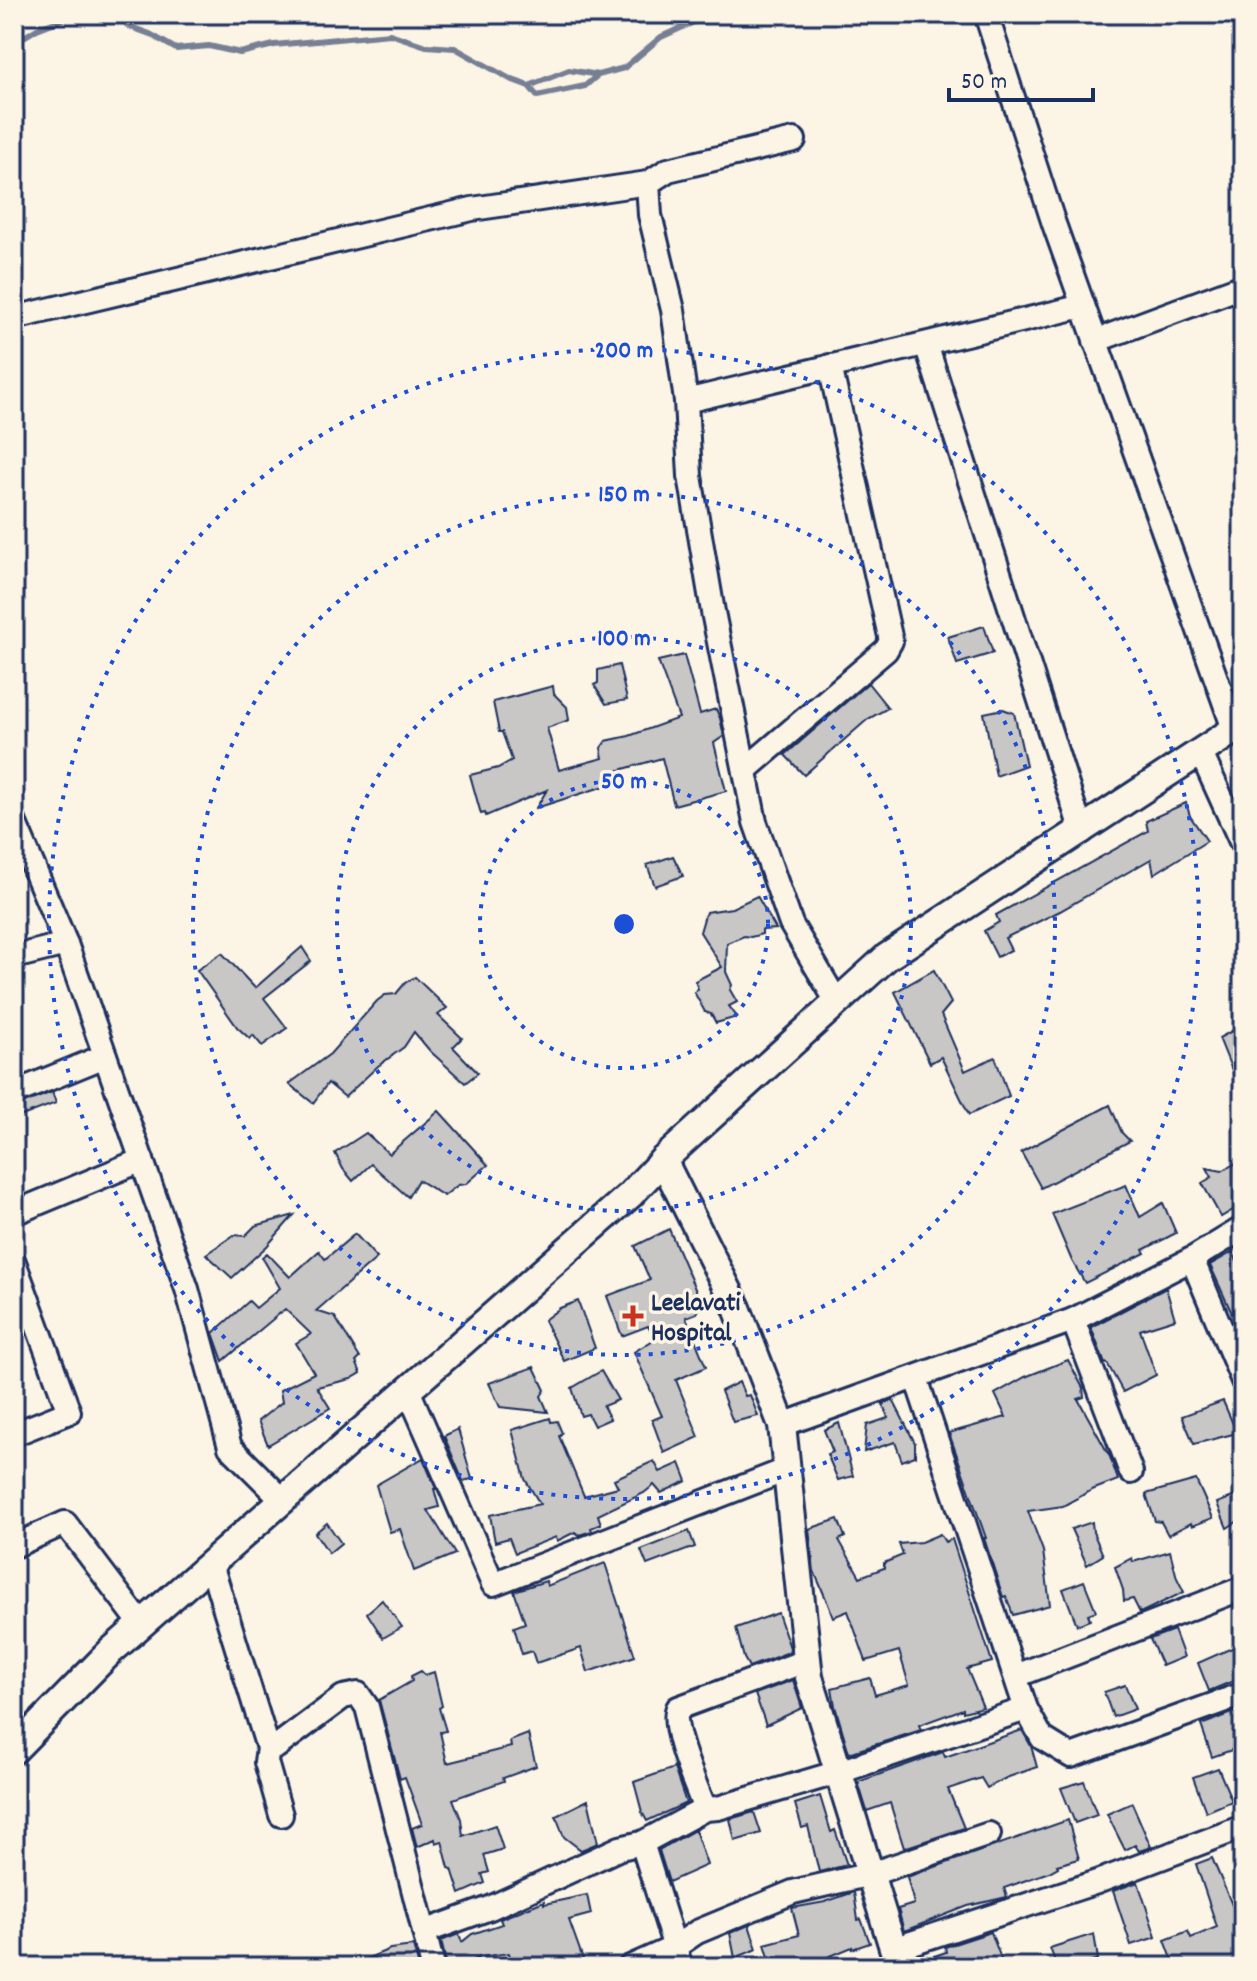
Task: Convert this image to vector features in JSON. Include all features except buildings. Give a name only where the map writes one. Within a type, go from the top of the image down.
[{"type":"main road","points":[[14,1750],[111,1651],[630,1195],[663,1160],[887,957],[1238,727]]},
{"type":"main road","points":[[663,1160],[737,1308],[782,1425],[809,1677],[895,1955]]},
{"type":"street","points":[[986,14],[1095,341],[1238,727]]},
{"type":"street","points":[[14,318],[472,209],[648,183],[668,170],[794,140]]},
{"type":"street","points":[[648,183],[650,215],[673,310],[686,401],[690,476],[713,612],[755,822],[791,924],[837,1002]]},
{"type":"street","points":[[1095,341],[1243,286]]},
{"type":"street","points":[[686,401],[1083,306]]},
{"type":"street","points":[[926,344],[1082,832]]},
{"type":"street","points":[[745,770],[886,650],[891,641],[830,366]]},
{"type":"street","points":[[1200,751],[1243,846]]},
{"type":"street","points":[[14,821],[66,944],[187,1289],[230,1447],[283,1500]]},
{"type":"street","points":[[14,957],[66,944]]},
{"type":"street","points":[[14,1093],[105,1056]]},
{"type":"street","points":[[14,1213],[142,1160]]},
{"type":"street","points":[[782,1425],[1073,1320],[1192,1259],[1243,1228]]},
{"type":"street","points":[[1192,1259],[1240,1366]]},
{"type":"street","points":[[14,1262],[23,1313],[69,1412],[14,1434]]},
{"type":"street","points":[[1073,1320],[1131,1472]]},
{"type":"street","points":[[916,1378],[1026,1709],[1042,1738],[1071,1756],[1243,1694]]},
{"type":"street","points":[[408,1390],[493,1584],[786,1470]]},
{"type":"street","points":[[14,1546],[65,1523],[142,1625]]},
{"type":"street","points":[[211,1564],[268,1748],[266,1762],[281,1815]]},
{"type":"street","points":[[1016,1676],[1243,1588]]},
{"type":"street","points":[[705,1809],[678,1731],[675,1714],[678,1708],[808,1660]]},
{"type":"street","points":[[268,1748],[276,1747],[343,1697],[358,1694],[367,1707],[433,1967]]},
{"type":"street","points":[[424,1932],[490,1908],[620,1848],[642,1843],[705,1809],[718,1808],[839,1772],[1026,1709]]},
{"type":"street","points":[[895,1955],[1243,1827]]},
{"type":"street","points":[[630,1967],[678,1957],[697,1932],[793,1892],[871,1874],[989,1834]]},
{"type":"street","points":[[642,1843],[678,1957]]},
{"type":"waterway","points":[[14,43],[37,29],[76,14]]},
{"type":"waterway","points":[[119,14],[128,26],[176,49],[209,46],[240,53],[274,45],[390,34],[426,46],[455,48],[510,79],[529,86],[537,96],[585,86],[598,75],[624,68],[661,37],[707,16],[727,14]]},
{"type":"waterway","points":[[529,86],[569,70],[598,75]]},
{"type":"place","name":"Leelavati Hospital","points":[[633,1316]]}]
